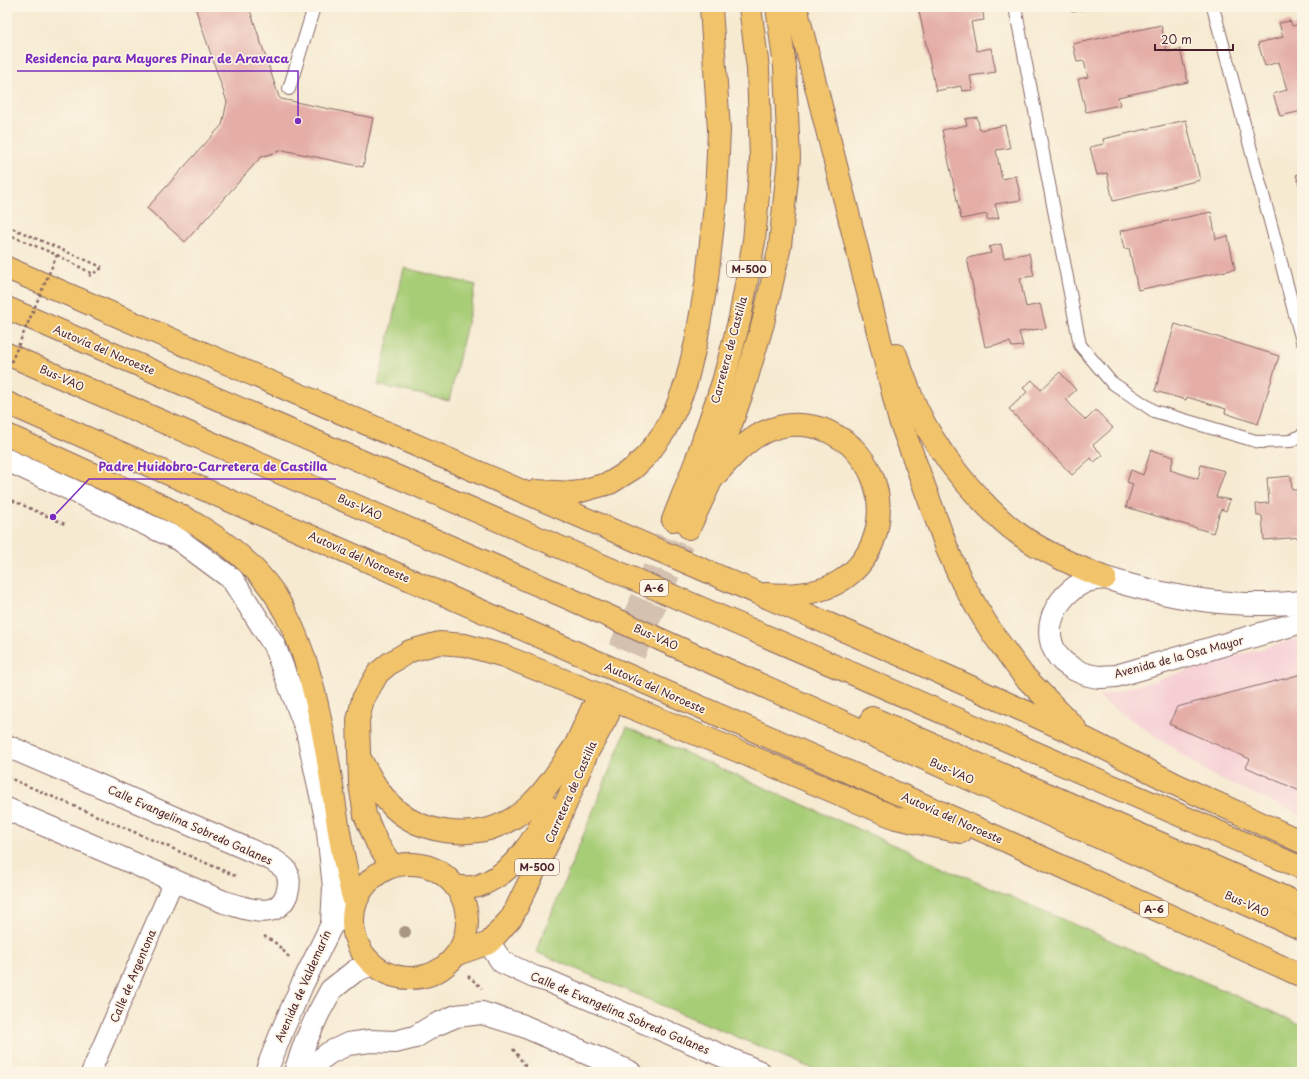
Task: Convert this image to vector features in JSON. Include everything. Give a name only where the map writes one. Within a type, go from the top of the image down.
[{"type":"highway","points":[[523,491],[574,493],[610,483],[634,468],[648,454],[664,432],[676,409],[686,383],[696,342],[707,279],[716,196],[719,130],[711,7]]},
{"type":"highway","name":"Carretera de Castilla","points":[[712,479],[681,524],[696,461],[723,382],[740,318],[754,241],[761,160],[758,68],[750,7]]},
{"type":"highway","name":"M-500","points":[[712,479],[744,387],[763,323],[780,246],[788,158],[786,67],[777,7]]},
{"type":"highway","points":[[796,7],[878,332],[898,418],[934,517],[953,564],[989,628],[1023,675],[1086,739]]},
{"type":"highway","points":[[855,242],[912,396],[935,441],[949,461],[979,498],[1015,532],[1042,549],[1105,578]]},
{"type":"highway","points":[[7,268],[905,657],[1086,739],[1177,785],[1302,842]]},
{"type":"highway","name":"Autovía del Noroeste","points":[[7,308],[1302,868]]},
{"type":"highway","name":"Bus-VAO","points":[[7,354],[575,601],[1302,929]]},
{"type":"highway","name":"Autovía del Noroeste","points":[[7,403],[1006,841],[1302,976]]},
{"type":"highway","points":[[712,479],[738,451],[760,434],[783,426],[813,426],[828,432],[853,447],[866,464],[874,481],[880,510],[877,531],[869,549],[852,572],[844,579],[821,590],[781,595],[756,593]]},
{"type":"highway","points":[[7,435],[175,511],[209,531],[258,572],[275,594],[299,641],[313,685],[322,728],[353,907]]},
{"type":"highway","points":[[575,601],[784,680],[1302,905]]},
{"type":"highway","points":[[392,866],[377,843],[365,815],[360,784],[358,720],[363,698],[378,674],[390,663],[410,651],[439,643],[465,645],[504,656],[738,751],[896,818],[1006,841]]},
{"type":"highway","name":"Carretera de Castilla","points":[[457,887],[478,886],[497,876],[514,862],[531,842],[545,815],[573,749],[600,712],[588,753],[555,829],[512,917],[489,943],[457,954]]},
{"type":"highway","points":[[359,755],[375,787],[390,804],[406,818],[425,826],[448,832],[466,832],[489,829],[513,818],[534,802],[573,749]]},
{"type":"highway","name":"Carretera de Castilla","points":[[411,863],[430,867],[447,877],[457,887],[463,896],[468,923],[464,940],[457,954],[443,968],[428,975],[412,978],[395,976],[380,970],[372,964],[359,947],[354,934],[353,907],[364,888],[379,872],[392,866],[411,863]]},
{"type":"street","points":[[7,460],[178,539],[232,579],[274,645],[308,731],[327,823],[334,887],[332,924]]},
{"type":"street","name":"Avenida de la Osa Mayor","points":[[1302,602],[1256,604],[1209,602],[1139,588],[1105,578],[1090,580],[1070,591],[1057,606],[1051,621],[1050,638],[1055,653],[1063,662],[1073,669],[1100,677],[1116,676],[1302,622]]},
{"type":"street","name":"Calle Evangelina Sobredo Galanes","points":[[7,746],[273,860],[285,870],[290,885],[284,900],[272,910],[256,911],[224,902],[7,809]]},
{"type":"street","name":"Calle de Argentona","points":[[92,1072],[174,880]]},
{"type":"street","points":[[334,887],[353,907]]},
{"type":"street","name":"Avenida de Valdemarín","points":[[266,1072],[302,985],[332,924],[353,907]]},
{"type":"street","name":"Calle de Evangelina Sobredo Galanes","points":[[489,943],[502,962],[534,977],[548,981],[760,1072]]},
{"type":"street","points":[[295,1072],[305,1043],[331,990],[355,970],[372,964]]},
{"type":"street","points":[[304,1072],[329,1053],[348,1044],[395,1042],[415,1037],[433,1026],[456,1016],[482,1013],[521,1025],[630,1072]]},
{"type":"lane","points":[[289,89],[314,7]]},
{"type":"lane","points":[[1015,7],[1080,345],[1110,382],[1154,411],[1259,442],[1291,442],[1302,435]]},
{"type":"lane","points":[[1213,7],[1302,341]]},
{"type":"path","points":[[7,226],[102,268]]},
{"type":"path","points":[[7,234],[57,255],[93,274]]},
{"type":"path","points":[[7,372],[57,255]]},
{"type":"path","points":[[7,498],[67,526]]},
{"type":"path","points":[[7,777],[236,876]]},
{"type":"path","points":[[257,933],[277,944],[289,957],[290,964]]},
{"type":"shaded area","points":[[1302,637],[1302,815],[1215,777],[1098,697]]},
{"type":"green space","points":[[404,268],[476,285],[449,401],[378,385]]},
{"type":"green space","points":[[627,727],[1302,1025],[1302,1072],[820,1072],[536,952]]},
{"type":"building","points":[[195,7],[249,7],[279,97],[281,99],[373,118],[363,167],[283,150],[261,157],[185,242],[147,208],[222,125],[227,102]]},
{"type":"building","points":[[918,7],[982,7],[984,20],[971,22],[977,51],[991,48],[996,72],[970,76],[973,90],[962,91],[961,86],[936,91]]},
{"type":"building","points":[[1071,7],[1090,7],[1090,8],[1072,12]]},
{"type":"building","points":[[1290,21],[1292,26],[1302,24],[1302,111],[1280,116],[1273,94],[1287,90],[1279,62],[1265,66],[1258,43],[1283,37],[1279,23]]},
{"type":"building","points":[[1161,25],[1167,52],[1180,49],[1188,82],[1118,97],[1120,105],[1086,112],[1078,79],[1088,77],[1084,61],[1077,62],[1073,44]]},
{"type":"building","points":[[977,117],[980,130],[1005,125],[1010,148],[996,150],[999,165],[1002,179],[1016,176],[1021,200],[995,204],[999,218],[987,220],[987,214],[961,219],[942,130],[967,125],[965,119]]},
{"type":"building","points":[[1186,120],[1200,180],[1113,201],[1107,173],[1097,175],[1090,147],[1104,144],[1103,139]]},
{"type":"building","points":[[1302,173],[1302,194],[1296,175]]},
{"type":"building","points":[[1211,212],[1216,239],[1228,236],[1235,269],[1138,290],[1129,248],[1124,249],[1120,231]]},
{"type":"building","points":[[1001,244],[1004,258],[1029,253],[1034,276],[1020,278],[1026,307],[1040,304],[1046,328],[1019,332],[1023,346],[1012,347],[1010,342],[985,347],[967,258],[991,253],[989,247]]},
{"type":"building","points":[[1175,324],[1279,356],[1258,424],[1225,413],[1226,409],[1187,397],[1186,400],[1155,391]]},
{"type":"building","points":[[1060,372],[1076,390],[1066,399],[1075,410],[1086,420],[1096,410],[1113,428],[1093,445],[1103,455],[1094,462],[1091,458],[1072,475],[1009,409],[1027,392],[1023,388],[1032,380],[1041,390]]},
{"type":"building","points":[[1151,450],[1174,457],[1170,470],[1198,479],[1201,465],[1225,471],[1216,497],[1230,500],[1226,511],[1221,509],[1213,533],[1126,507],[1133,484],[1127,482],[1131,470],[1143,475]]},
{"type":"building","points":[[1291,476],[1292,490],[1302,490],[1302,537],[1264,540],[1262,516],[1257,516],[1256,504],[1269,503],[1267,478]]},
{"type":"building","points":[[1302,674],[1302,792],[1246,767],[1250,759],[1169,724],[1177,707]]},
{"type":"tunnel","points":[[592,709],[642,598],[673,520]]},
{"type":"tunnel","points":[[608,715],[689,528]]},
{"type":"place","name":"Residencia para Mayores Pinar de Aravaca","points":[[298,121]]},
{"type":"place","name":"Padre Huidobro-Carretera de Castilla","points":[[53,517]]}]
